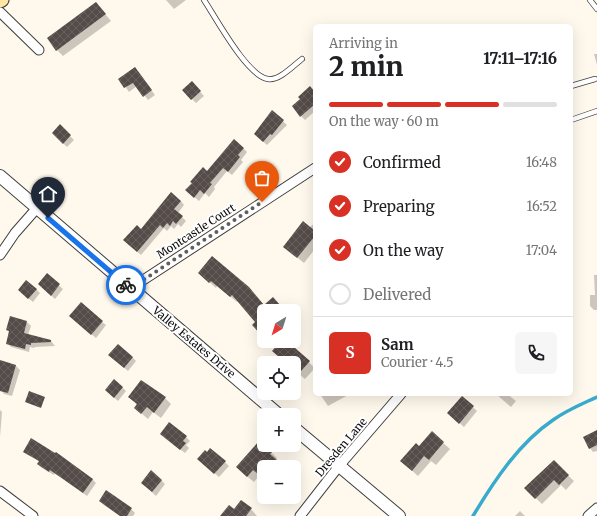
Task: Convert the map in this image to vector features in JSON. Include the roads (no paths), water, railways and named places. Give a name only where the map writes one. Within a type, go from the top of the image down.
[{"type":"street","points":[[0,12],[39,50]]},
{"type":"street","name":"Montcastle Court","points":[[131,288],[313,169]]},
{"type":"street","name":"Valley Estates Drive","points":[[0,176],[271,408]]},
{"type":"street","points":[[0,255],[15,233],[37,208]]},
{"type":"street","name":"Dresden Lane","points":[[300,516],[339,466],[400,396]]},
{"type":"street","points":[[301,434],[399,516]]},
{"type":"street","points":[[0,491],[33,516]]},
{"type":"street","points":[[588,516],[597,508]]},
{"type":"lane","points":[[204,0],[253,72],[268,79],[277,78],[302,59]]},
{"type":"lane","points":[[590,0],[597,9]]},
{"type":"lane","points":[[573,85],[595,79]]},
{"type":"lane","points":[[573,119],[597,111]]},
{"type":"waterway","points":[[473,516],[499,476],[518,451],[529,440],[558,416],[597,397]]}]
